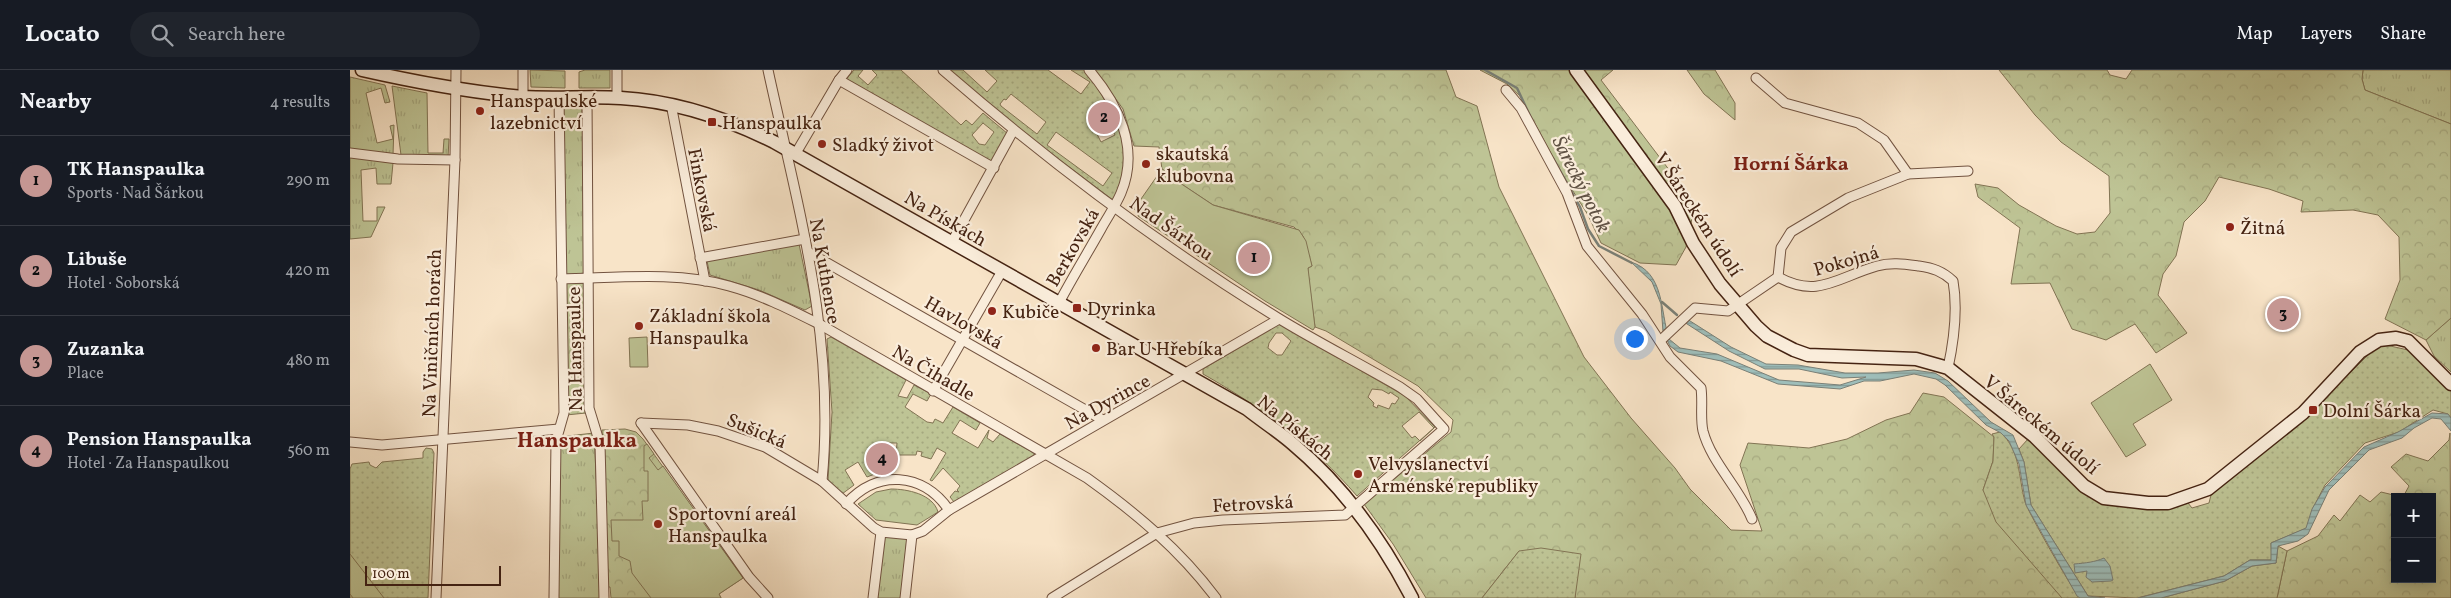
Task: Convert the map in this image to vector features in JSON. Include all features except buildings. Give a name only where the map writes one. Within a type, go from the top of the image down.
[{"type":"street","name":"Na Pískách","points":[[362,70],[457,89],[523,97],[617,98],[671,104],[706,113],[738,125],[790,150],[1247,409],[1294,444],[1332,481],[1354,507],[1393,563],[1412,598]]},
{"type":"street","name":"Na Viničních horách","points":[[436,598],[455,160],[456,70]]},
{"type":"street","points":[[523,97],[524,70]]},
{"type":"street","points":[[617,70],[617,98]]},
{"type":"street","name":"Na Kuthence","points":[[768,70],[790,150],[821,325],[826,407],[822,481]]},
{"type":"street","points":[[790,150],[848,70]]},
{"type":"street","name":"Nad Šárkou","points":[[943,70],[1013,132],[1113,207],[1194,264],[1279,319],[1400,387],[1417,399],[1444,429]]},
{"type":"street","name":"Berkovská","points":[[1058,302],[1121,194],[1128,169],[1126,134],[1114,106],[1089,70]]},
{"type":"street","name":"V Šáreckém údolí","points":[[1576,70],[1675,206],[1706,264],[1756,326],[1767,336],[1808,355],[1916,359],[1948,368],[2034,436],[2084,486],[2104,498],[2123,501],[2168,502],[2208,489],[2300,410],[2360,352],[2379,340],[2396,338],[2408,341],[2451,384]]},
{"type":"street","points":[[1756,78],[1785,104],[1858,123],[1884,140],[1908,174]]},
{"type":"street","points":[[839,80],[994,168]]},
{"type":"street","points":[[1506,90],[1521,108],[1567,193],[1587,246],[1665,337],[1670,357],[1701,388],[1703,429],[1706,438],[1747,507],[1752,519]]},
{"type":"street","name":"Na Hanspaulce","points":[[554,598],[556,441],[564,417],[559,98]]},
{"type":"street","name":"Na Hanspaulce","points":[[587,98],[589,408],[600,444],[604,598]]},
{"type":"street","name":"Finkovská","points":[[671,104],[705,281]]},
{"type":"street","points":[[952,242],[1013,132]]},
{"type":"street","points":[[350,153],[398,159],[455,160]]},
{"type":"street","points":[[1665,337],[1695,308],[1728,311],[1778,277],[1782,248],[1791,232],[1848,198],[1908,174],[1968,170]]},
{"type":"street","points":[[700,258],[805,239]]},
{"type":"street","name":"Havlovská","points":[[808,252],[1103,420]]},
{"type":"street","name":"Pokojná","points":[[1778,277],[1804,287],[1821,286],[1878,266],[1897,263],[1936,269],[1946,274],[1953,281],[1956,297],[1948,368]]},
{"type":"street","points":[[933,391],[1002,271]]},
{"type":"street","name":"Na Čihadle","points":[[561,279],[650,278],[705,281],[728,286],[776,302],[821,325],[933,391],[1046,453],[1118,500],[1176,550],[1216,598]]},
{"type":"street","name":"Na Dyrince","points":[[912,535],[923,531],[950,510],[1046,453],[1185,375],[1279,319]]},
{"type":"street","name":"Sušická","points":[[768,598],[749,577],[641,423],[688,425],[718,431],[765,447],[822,481],[846,504],[881,532]]},
{"type":"street","points":[[350,442],[382,445],[559,429]]},
{"type":"street","name":"Fetrovská","points":[[1052,598],[1157,533],[1194,523],[1223,520],[1345,514],[1444,429]]},
{"type":"street","points":[[846,504],[863,489],[875,482],[901,480],[915,483],[929,490],[942,500],[950,510]]},
{"type":"street","points":[[873,598],[881,532],[912,535],[904,598]]},
{"type":"green space","points":[[530,70],[565,71],[565,88],[531,87]]},
{"type":"green space","points":[[585,70],[610,70],[610,88],[579,88],[579,72]]},
{"type":"green space","points":[[854,70],[863,70],[858,76],[868,85],[877,75],[872,70],[901,70],[961,125],[966,120],[972,125],[983,113],[1008,134],[991,164],[846,79]],"holes":[[[983,123],[994,132],[985,145],[979,144],[972,135]]]},
{"type":"green space","points":[[950,70],[963,70],[987,92],[997,81],[985,70],[1048,70],[1081,94],[1090,82],[1071,70],[1085,70],[1113,115],[1124,149],[1125,166],[1122,183],[1113,200],[991,108]],"holes":[[[1011,94],[1046,122],[1037,134],[1001,106],[1000,104],[1004,99],[1006,100]],[[1102,109],[1115,135],[1101,142],[1088,116]],[[1056,132],[1112,173],[1103,186],[1047,145]]]},
{"type":"green space","points":[[1095,70],[1446,70],[1456,97],[1477,106],[1499,187],[1584,357],[1631,418],[1675,468],[1690,489],[1731,530],[1762,531],[1740,465],[1748,443],[1809,448],[1847,439],[1886,420],[1910,413],[1923,393],[1944,397],[1994,437],[1993,461],[1983,490],[2062,598],[1575,598],[1576,585],[1519,551],[1482,598],[1426,598],[1393,544],[1364,504],[1451,432],[1453,420],[1418,386],[1326,331],[1315,327],[1308,274],[1308,268],[1312,266],[1303,236],[1294,227],[1213,205],[1171,177],[1162,169],[1159,147],[1134,146],[1123,109]]},
{"type":"green space","points":[[1480,70],[1613,70],[1601,80],[1695,204],[1686,247],[1676,265],[1640,263],[1601,243],[1588,215],[1561,172],[1520,96],[1507,84]]},
{"type":"green space","points":[[1687,70],[1715,70],[1735,103],[1735,120],[1704,94]]},
{"type":"green space","points":[[1999,70],[2107,70],[2110,75],[2126,79],[2132,70],[2363,70],[2362,79],[2365,90],[2451,124],[2451,318],[2426,340],[2385,319],[2400,280],[2399,237],[2378,215],[2353,210],[2301,212],[2303,201],[2269,189],[2219,177],[2205,201],[2184,222],[2176,256],[2163,274],[2158,295],[2187,333],[2156,353],[2135,324],[2106,340],[2072,329],[2050,283],[2011,284],[2020,228],[1978,197],[1975,184],[1998,188],[2019,205],[2056,226],[2077,234],[2095,232],[2110,213],[2109,176],[2061,142],[2035,115]]},
{"type":"green space","points":[[2363,70],[2451,70],[2451,124],[2365,90],[2362,79]]},
{"type":"green space","points":[[350,77],[385,85],[390,102],[385,103],[381,88],[366,93],[377,143],[393,139],[390,126],[394,125],[393,155],[350,153]]},
{"type":"green space","points":[[392,86],[427,93],[428,153],[443,153],[444,139],[449,139],[448,157],[401,155]]},
{"type":"green space","points":[[582,107],[585,273],[567,275],[565,274],[562,108]]},
{"type":"green space","points":[[350,157],[393,163],[391,184],[377,184],[376,168],[361,170],[363,221],[377,221],[377,207],[385,207],[371,237],[350,239]]},
{"type":"green space","points":[[1162,169],[1213,205],[1299,230],[1306,241],[1312,266],[1308,268],[1315,327],[1313,330],[1265,301],[1138,216],[1139,213],[1134,209]]},
{"type":"green space","points":[[799,244],[812,306],[805,310],[759,290],[710,275],[707,261]]},
{"type":"green space","points":[[566,282],[584,283],[586,413],[566,415],[565,284]]},
{"type":"green space","points":[[2451,318],[2451,372],[2434,356],[2426,340]]},
{"type":"green space","points":[[1279,324],[1405,396],[1435,427],[1419,412],[1402,426],[1412,438],[1415,436],[1420,441],[1357,496],[1323,460],[1285,428],[1203,374],[1203,369]],"holes":[[[1276,333],[1282,333],[1291,341],[1282,355],[1277,355],[1268,348]],[[1372,389],[1382,390],[1389,394],[1390,392],[1399,398],[1395,404],[1392,403],[1389,409],[1378,405],[1377,408],[1373,406],[1374,403],[1368,397]]]},
{"type":"green space","points":[[647,337],[648,367],[630,367],[629,338]]},
{"type":"green space","points":[[831,337],[906,380],[898,396],[907,398],[914,385],[931,394],[927,401],[913,394],[905,407],[927,422],[933,423],[935,419],[943,423],[953,407],[980,423],[976,430],[960,420],[952,433],[978,448],[989,430],[987,438],[993,442],[1000,434],[1034,453],[1034,456],[954,502],[950,497],[955,491],[959,492],[957,490],[960,486],[943,468],[932,481],[930,480],[946,453],[937,448],[931,459],[921,456],[922,452],[917,451],[916,455],[896,455],[897,443],[889,443],[888,456],[878,457],[880,472],[867,477],[858,462],[845,470],[854,485],[842,494],[828,480],[832,412],[827,339]]},
{"type":"green space","points":[[2386,345],[2408,350],[2451,390],[2451,418],[2448,414],[2433,410],[2399,432],[2365,443],[2325,485],[2313,508],[2307,528],[2271,543],[2272,560],[2250,560],[2224,576],[2137,598],[2088,596],[2031,505],[2024,462],[2019,449],[2028,439],[2084,493],[2188,503],[2192,508],[2209,503],[2211,495],[2292,427],[2298,425],[2374,349]]},
{"type":"green space","points":[[2150,364],[2172,400],[2133,424],[2146,445],[2126,457],[2091,403]]},
{"type":"green space","name":"Sportovní areál Hanspaulka","points":[[625,429],[636,432],[643,439],[743,578],[719,594],[721,598],[611,598],[610,587],[607,587],[602,430]]},
{"type":"green space","points":[[2000,432],[2012,447],[2018,464],[2028,509],[2060,567],[2080,598],[2062,598],[1996,522],[1983,490],[1993,461],[1994,437],[1992,434]]},
{"type":"green space","points":[[594,433],[602,598],[557,598],[559,437]]},
{"type":"green space","points":[[2450,433],[2451,598],[2277,598],[2287,551],[2318,536],[2334,515],[2340,521],[2360,495],[2370,502],[2381,492],[2391,494],[2391,583],[2436,583],[2436,493],[2405,493],[2409,486],[2391,467],[2406,454],[2428,461],[2449,440]]},
{"type":"green space","name":"Sportovní areál Hanspaulka","points":[[647,444],[654,454],[649,458],[658,470],[663,466],[743,578],[719,594],[721,598],[651,598],[632,573],[630,561],[619,556],[619,541],[612,541],[611,520],[643,520],[642,501],[648,501],[648,471],[644,471],[644,446]]},
{"type":"green space","points":[[426,448],[432,449],[434,453],[428,598],[350,598],[350,469],[352,464],[369,462],[370,465],[376,468],[382,462],[423,458],[423,452]]},
{"type":"green space","points":[[891,489],[919,494],[931,501],[938,512],[917,525],[876,520],[858,504],[876,492]]},
{"type":"green space","points":[[884,536],[907,538],[901,598],[877,598]]},
{"type":"green space","points":[[2278,546],[2287,551],[2277,598],[2161,598],[2225,581],[2252,566],[2276,563]]},
{"type":"green space","points":[[1541,548],[1581,554],[1575,598],[1482,598],[1519,551]]},
{"type":"green space","points":[[350,554],[384,598],[353,598],[350,594]]},
{"type":"water","points":[[1631,262],[1642,267],[1656,284],[1662,305],[1669,339],[1680,348],[1717,354],[1779,380],[1840,385],[1866,377],[1842,378],[1799,369],[1765,369],[1729,351],[1684,322],[1687,319],[1731,347],[1766,364],[1798,365],[1845,373],[1914,370],[1935,373],[1948,381],[1991,422],[2013,435],[2024,462],[2031,505],[2088,596],[2105,598],[2080,598],[2077,596],[2026,505],[2019,464],[2009,441],[2001,433],[1986,425],[1945,385],[1936,379],[1914,374],[1880,381],[1864,381],[1840,389],[1778,384],[1721,361],[1678,352],[1670,346],[1663,332],[1661,304],[1652,282]]},
{"type":"water","points":[[2432,413],[2448,414],[2451,418],[2451,431],[2441,419],[2432,418],[2414,428],[2402,438],[2369,450],[2329,490],[2308,534],[2298,541],[2278,546],[2276,563],[2252,566],[2225,581],[2161,598],[2138,598],[2224,576],[2250,560],[2271,560],[2271,543],[2306,528],[2312,509],[2325,487],[2364,447],[2398,432]]},
{"type":"water","points":[[2104,558],[2110,566],[2113,580],[2092,582],[2086,577],[2087,571],[2075,573],[2074,564]]},
{"type":"waterway","name":"Šárecký potok","points":[[1485,70],[1517,88],[1531,118]]},
{"type":"waterway","name":"Šárecký potok","points":[[1553,158],[1580,207],[1588,229],[1599,246],[1632,263]]},
{"type":"waterway","name":"Šárecký potok","points":[[1662,302],[1677,315]]},
{"type":"place","name":"Hanspaulské lazebnictví","points":[[480,111]]},
{"type":"place","name":"Libuše","points":[[1104,118]]},
{"type":"place","name":"Hanspaulka","points":[[712,122]]},
{"type":"place","name":"Sladký život","points":[[822,144]]},
{"type":"place","name":"skautská klubovna","points":[[1146,164]]},
{"type":"place","name":"Žitná","points":[[2230,227]]},
{"type":"place","name":"TK Hanspaulka","points":[[1254,258]]},
{"type":"place","name":"Dyrinka","points":[[1077,308]]},
{"type":"place","name":"Kubiče","points":[[992,311]]},
{"type":"place","name":"Zuzanka","points":[[2283,314]]},
{"type":"place","name":"Základní škola Hanspaulka","points":[[639,326]]},
{"type":"place","name":"Bar U Hřebíka","points":[[1096,348]]},
{"type":"place","name":"Dolní Šárka","points":[[2313,410]]},
{"type":"place","name":"Pension Hanspaulka","points":[[882,459]]},
{"type":"place","name":"Velvyslanectví Arménské republiky","points":[[1358,474]]},
{"type":"place","name":"Sportovní areál Hanspaulka","points":[[658,524]]},
{"type":"district","name":"Horní Šárka","points":[[1791,163]]},
{"type":"district","name":"Hanspaulka","points":[[577,440]]}]
